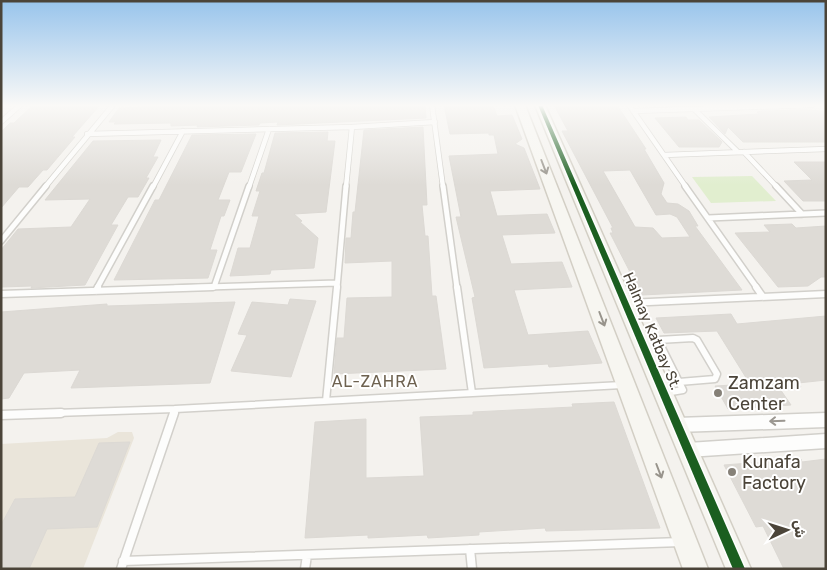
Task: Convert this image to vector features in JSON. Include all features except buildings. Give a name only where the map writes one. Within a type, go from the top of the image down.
[{"type":"street","points":[[530,132],[696,569]]},
{"type":"street","name":"Halmay Katbay St.","points":[[551,132],[625,303],[650,340],[652,365],[739,569]]},
{"type":"street","points":[[677,425],[826,420]]},
{"type":"street","points":[[688,450],[826,442]]},
{"type":"lane","points":[[1,241],[89,132]]},
{"type":"lane","points":[[96,291],[183,132]]},
{"type":"lane","points":[[87,134],[194,132]]},
{"type":"lane","points":[[214,287],[268,132]]},
{"type":"lane","points":[[326,401],[352,132]]},
{"type":"lane","points":[[436,132],[472,393]]},
{"type":"lane","points":[[648,132],[763,297]]},
{"type":"lane","points":[[717,132],[738,152]]},
{"type":"lane","points":[[664,155],[826,149]]},
{"type":"lane","points":[[744,152],[802,214]]},
{"type":"lane","points":[[708,218],[826,213]]},
{"type":"lane","points":[[1,294],[337,283]]},
{"type":"lane","points":[[625,303],[826,294]]},
{"type":"lane","points":[[650,340],[693,338],[697,340],[717,374],[715,379],[679,382]]},
{"type":"lane","points":[[650,340],[670,364],[682,392],[663,393]]},
{"type":"lane","points":[[652,365],[670,364]]},
{"type":"lane","points":[[1,415],[175,409],[627,385]]},
{"type":"lane","points":[[175,409],[122,565],[307,555],[686,542]]},
{"type":"lane","points":[[470,549],[472,569]]},
{"type":"lane","points":[[305,569],[307,555]]},
{"type":"shaded area","points":[[118,432],[132,432],[134,438],[83,569],[1,569],[1,444],[107,438]]},
{"type":"green space","points":[[752,176],[776,201],[711,203],[692,177]]},
{"type":"cycle path","points":[[551,132],[739,569]]},
{"type":"place","name":"Zamzam Center","points":[[718,393]]},
{"type":"place","name":"Kunafa Factory","points":[[732,472]]},
{"type":"district","name":"AL-ZAHRA","points":[[375,381]]}]
